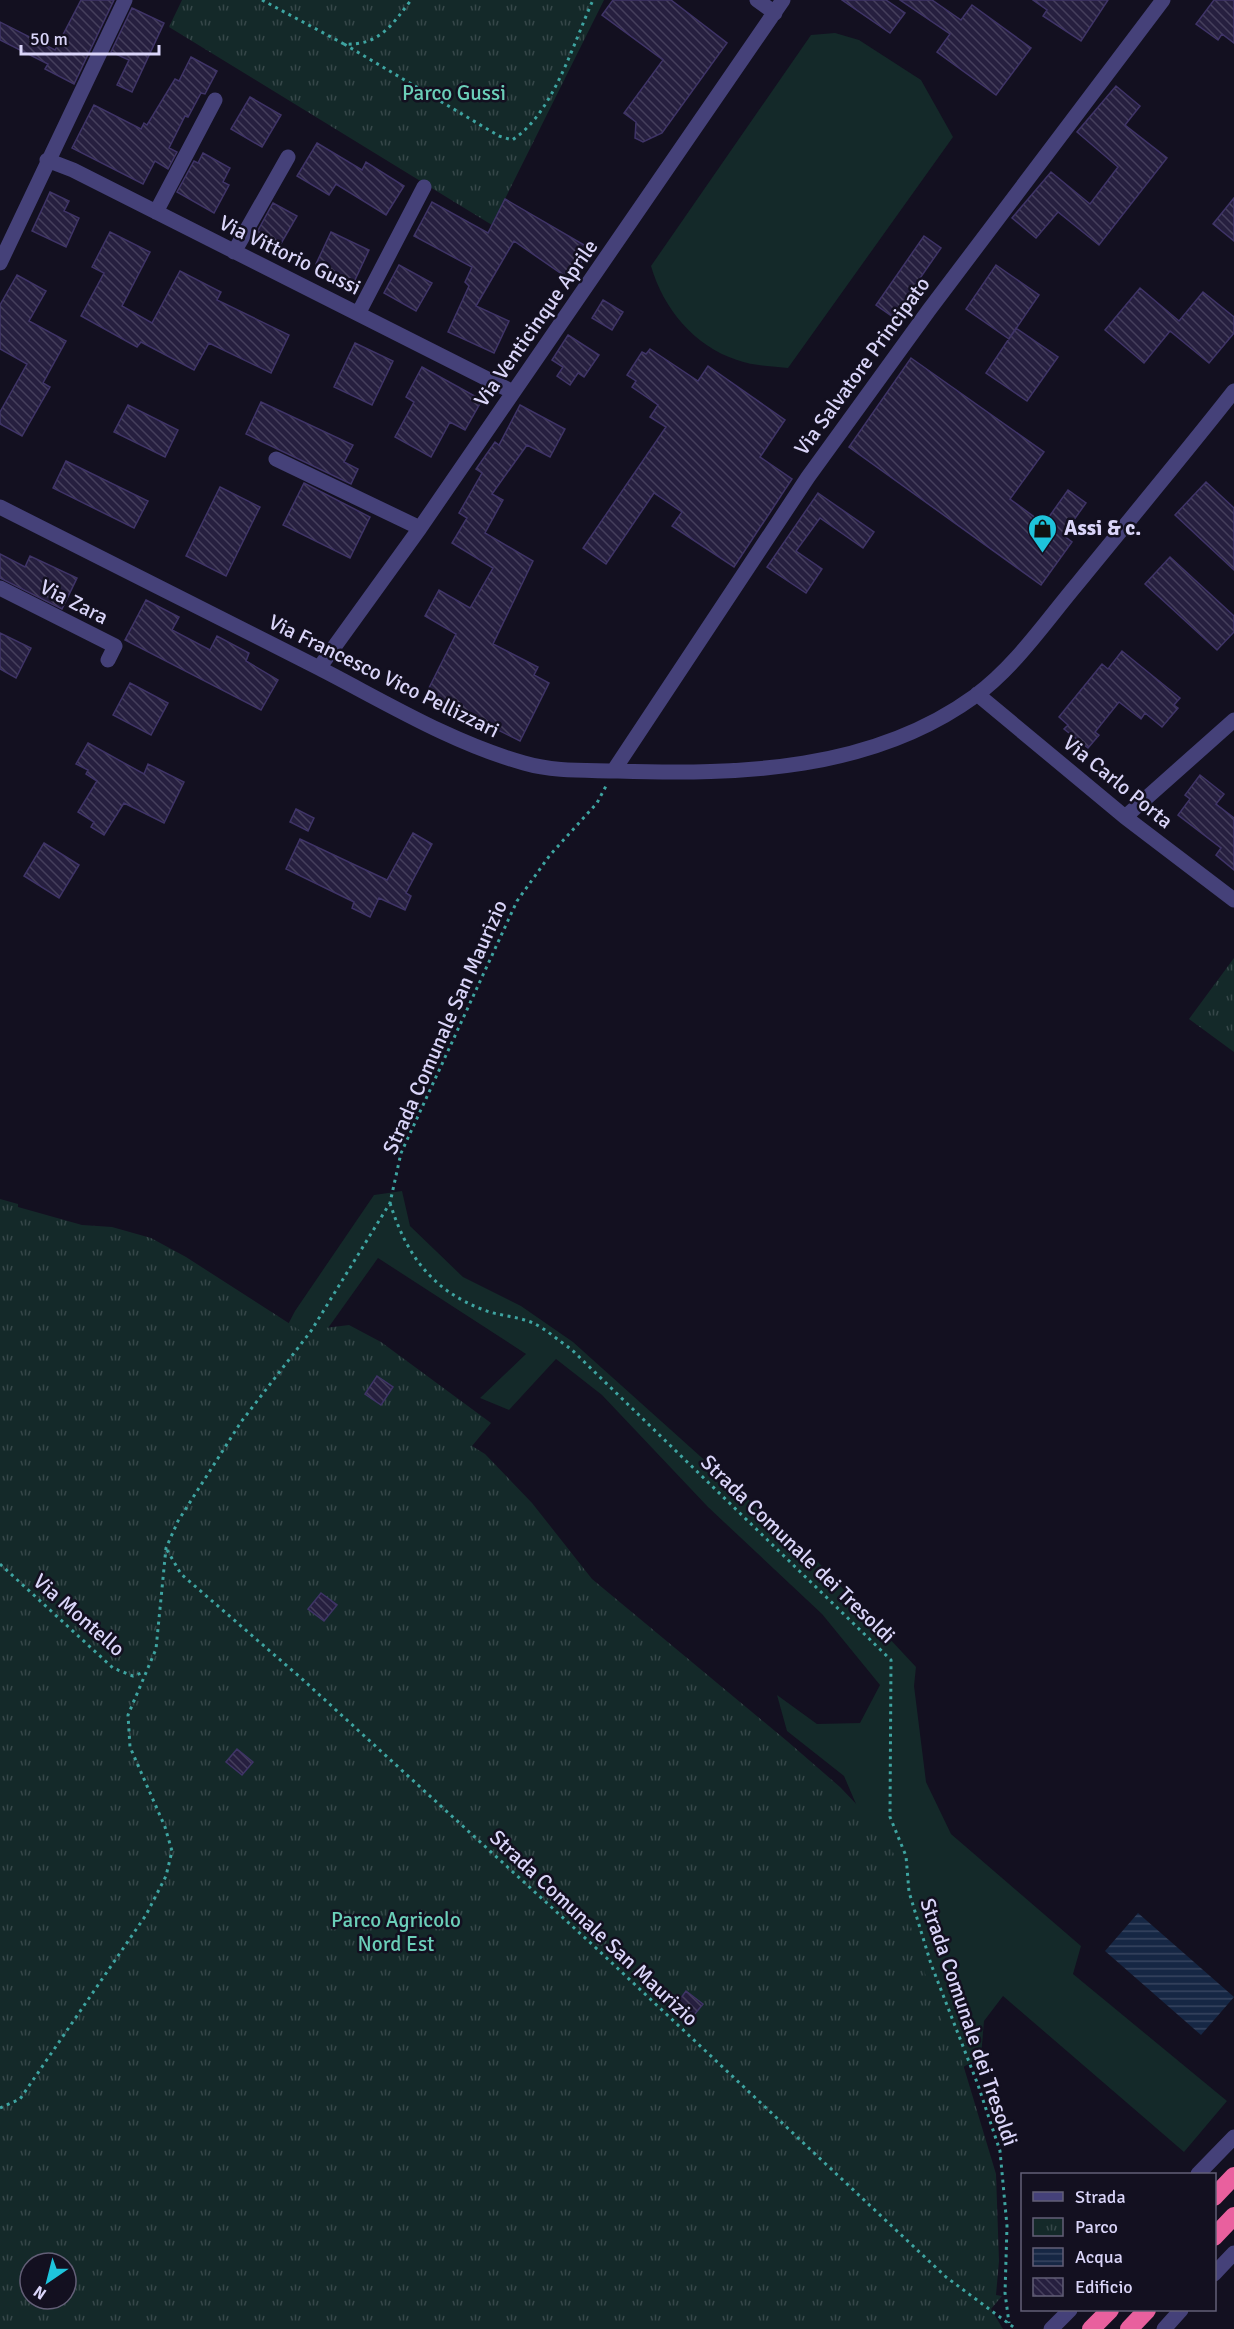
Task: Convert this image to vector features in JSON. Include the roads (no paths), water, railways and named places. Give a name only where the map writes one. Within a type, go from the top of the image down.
[{"type":"highway","points":[[1216,2196],[1234,2176]]},
{"type":"highway","points":[[1216,2236],[1234,2216]]},
{"type":"highway","points":[[1091,2329],[1109,2311]]},
{"type":"highway","points":[[1129,2329],[1146,2311]]},
{"type":"street","points":[[0,263],[125,0]]},
{"type":"street","points":[[757,0],[779,6]]},
{"type":"street","name":"Via Salvatore Principato","points":[[614,770],[814,468],[928,310],[1163,0]]},
{"type":"street","name":"Via Venticinque Aprile","points":[[319,668],[420,528],[779,6]]},
{"type":"street","points":[[156,212],[215,100]]},
{"type":"street","points":[[234,252],[288,157]]},
{"type":"street","name":"Via Vittorio Gussi","points":[[47,160],[73,170],[234,252],[359,312],[513,392]]},
{"type":"street","points":[[359,312],[423,187]]},
{"type":"street","name":"Via Francesco Vico Pellizzari","points":[[0,507],[430,725],[525,763],[575,771],[698,773],[839,757],[897,739],[977,694],[1011,662],[1064,600],[1234,391]]},
{"type":"street","points":[[276,459],[420,528]]},
{"type":"street","name":"Via Zara","points":[[0,588],[115,646],[108,660]]},
{"type":"street","name":"Via Carlo Porta","points":[[977,694],[1125,817],[1234,900]]},
{"type":"street","points":[[1125,817],[1234,720]]},
{"type":"street","points":[[1200,2173],[1234,2137]]},
{"type":"street","points":[[1216,2273],[1234,2253]]},
{"type":"street","points":[[1051,2329],[1069,2311]]},
{"type":"street","points":[[1164,2329],[1181,2311]]},
{"type":"water","points":[[1138,1913],[1234,1997],[1201,2035],[1105,1951]]},
{"type":"place","name":"Assi & c.","points":[[1043,554]]},
{"type":"park label","name":"Parco Gussi","points":[[454,93]]},
{"type":"park label","name":"Parco Agricolo Nord Est","points":[[396,1932]]}]
